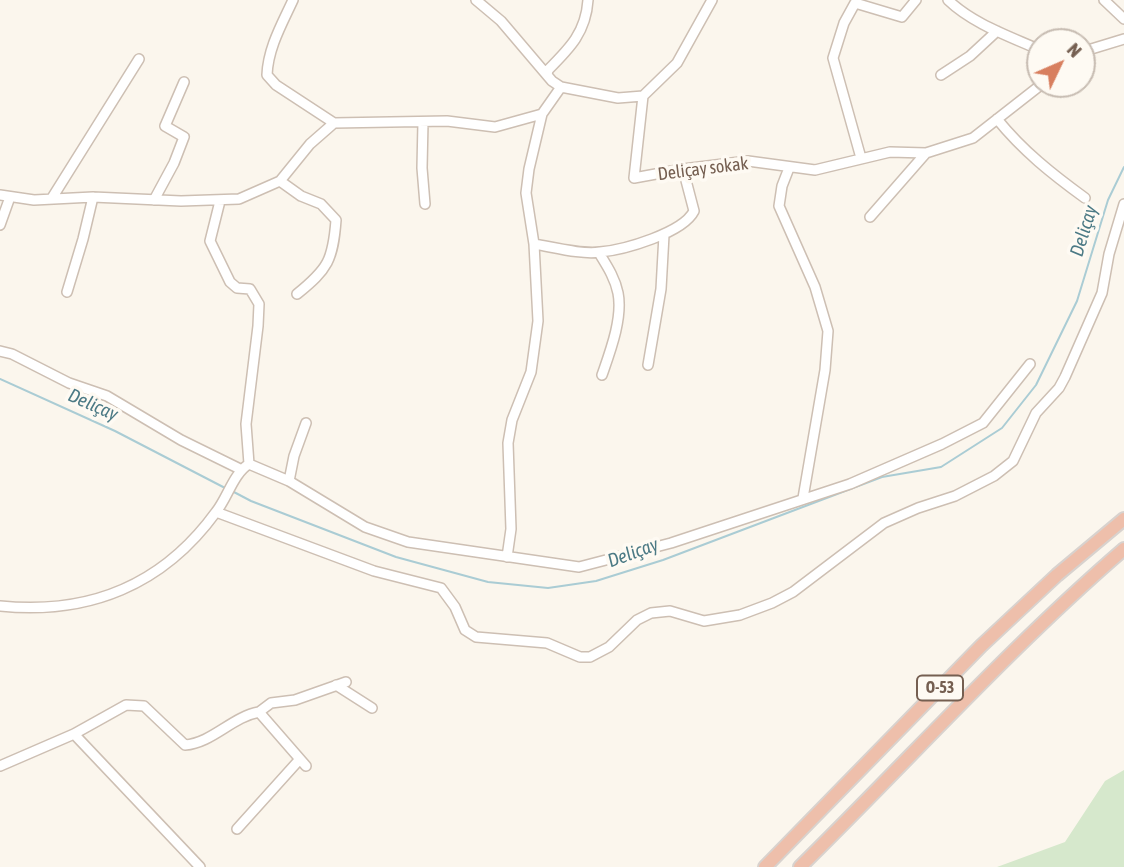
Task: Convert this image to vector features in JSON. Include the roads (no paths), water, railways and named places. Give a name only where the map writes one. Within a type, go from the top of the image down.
[{"type":"highway","name":"O-53","points":[[765,867],[981,646],[1057,575],[1124,519]]},
{"type":"highway","name":"O-53","points":[[800,867],[998,663],[1124,549]]},
{"type":"street","points":[[293,0],[274,43],[267,64],[267,75],[276,85],[334,123],[447,121],[495,127],[542,114]]},
{"type":"street","points":[[476,0],[501,21],[547,75],[561,87],[618,99],[643,96],[677,62],[712,0]]},
{"type":"street","points":[[547,75],[548,70],[584,27],[588,0]]},
{"type":"street","points":[[860,158],[833,58],[835,47],[855,3],[902,17],[916,0]]},
{"type":"street","points":[[948,0],[956,8],[1026,44]]},
{"type":"street","points":[[1104,0],[1124,19]]},
{"type":"street","points":[[941,75],[970,56],[997,31]]},
{"type":"street","points":[[1096,48],[1124,39]]},
{"type":"street","points":[[52,198],[139,59]]},
{"type":"street","points":[[154,200],[174,163],[184,137],[166,126],[184,82]]},
{"type":"street","points":[[507,557],[511,529],[508,443],[512,420],[531,372],[538,321],[534,244],[526,193],[542,114],[561,87]]},
{"type":"street","name":"Deliçay sokak","points":[[643,96],[634,178],[748,161],[815,170],[890,152],[926,153],[974,138],[1026,96]]},
{"type":"street","points":[[997,119],[1044,169],[1085,198]]},
{"type":"street","points":[[423,122],[422,168],[425,204]]},
{"type":"street","points":[[0,225],[5,196],[34,200],[93,197],[220,201],[239,199],[280,181],[310,144],[334,123]]},
{"type":"street","points":[[870,217],[926,153]]},
{"type":"street","points":[[789,168],[782,186],[779,206],[816,286],[828,331],[825,370],[803,498]]},
{"type":"street","points":[[534,244],[599,253],[664,235],[690,219],[694,211],[683,169]]},
{"type":"street","points":[[280,181],[301,196],[321,204],[336,220],[331,258],[297,294]]},
{"type":"street","points":[[67,292],[93,197]]},
{"type":"street","points":[[0,606],[30,609],[111,596],[133,586],[182,551],[216,512],[242,470],[259,304],[250,289],[237,288],[230,282],[209,241],[220,201]]},
{"type":"street","points":[[216,512],[374,571],[441,588],[455,607],[465,630],[483,639],[547,643],[580,657],[590,657],[599,654],[637,620],[651,613],[670,611],[704,621],[740,615],[793,592],[884,523],[955,496],[995,476],[1013,461],[1036,413],[1059,388],[1065,377],[1102,293],[1109,254],[1124,204]]},
{"type":"street","points":[[648,365],[661,289],[664,235]]},
{"type":"street","points":[[599,253],[614,279],[619,297],[615,337],[602,375]]},
{"type":"street","points":[[0,351],[12,354],[69,383],[107,396],[181,440],[242,470],[289,481],[365,527],[408,541],[579,567],[671,543],[850,484],[942,444],[983,423],[1030,364]]},
{"type":"street","points":[[289,481],[294,456],[306,423]]},
{"type":"street","points":[[0,766],[74,734],[126,705],[144,706],[185,745],[197,744],[244,715],[259,712],[271,703],[295,700],[346,682]]},
{"type":"street","points":[[336,685],[372,708]]},
{"type":"street","points":[[237,830],[303,762],[259,712]]},
{"type":"street","points":[[74,734],[200,867]]},
{"type":"waterway","name":"Deliçay","points":[[232,491],[251,501],[396,557],[488,582],[548,588],[596,581],[663,560],[882,477],[941,467],[1002,428],[1036,385],[1077,301],[1108,200],[1124,167]]},
{"type":"waterway","name":"Deliçay","points":[[0,379],[115,431],[227,489]]}]
